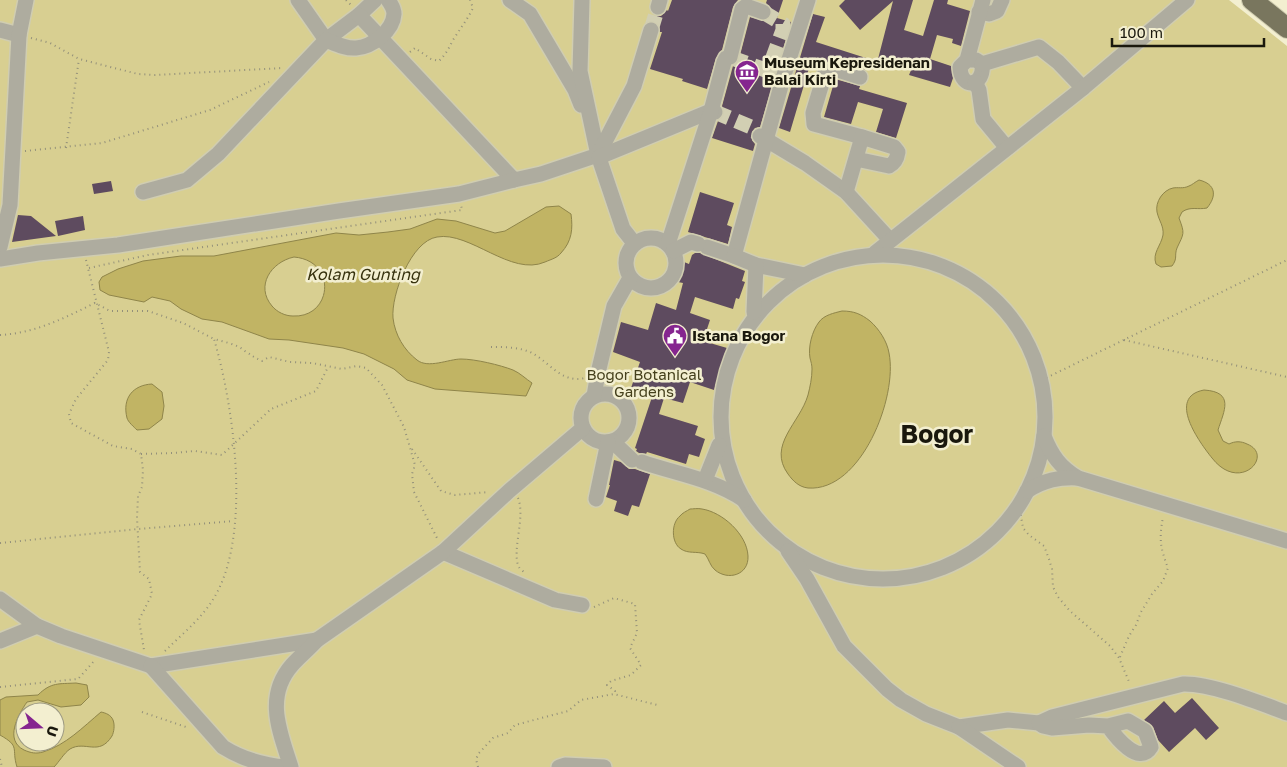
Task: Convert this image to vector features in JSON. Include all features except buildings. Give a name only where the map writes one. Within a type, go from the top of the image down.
[{"type":"main road","points":[[1252,0],[1287,28]]},
{"type":"lane","points":[[0,247],[10,205],[8,160],[19,35],[26,0]]},
{"type":"lane","points":[[298,0],[326,40],[342,47],[355,48],[363,47],[380,37],[390,27],[394,14],[388,0]]},
{"type":"lane","points":[[143,192],[188,180],[218,154],[326,40],[359,15],[375,0]]},
{"type":"lane","points":[[510,0],[530,14],[575,90],[594,136]]},
{"type":"lane","points":[[582,0],[580,71],[598,156],[623,229],[634,243]]},
{"type":"lane","points":[[734,256],[763,137],[782,74],[808,0]]},
{"type":"lane","points":[[981,6],[989,14],[997,11],[1002,0]]},
{"type":"lane","points":[[754,312],[805,275],[875,253],[1083,88],[1187,0]]},
{"type":"lane","points":[[670,248],[713,112],[724,62],[726,58],[731,57],[742,9],[746,6],[763,7]]},
{"type":"lane","points":[[967,60],[976,60],[982,64],[983,73],[979,80],[975,82],[965,81],[960,75],[960,67],[967,60],[981,6]]},
{"type":"lane","points":[[359,15],[514,180]]},
{"type":"lane","points":[[0,30],[19,35]]},
{"type":"lane","points":[[598,156],[634,86],[651,30]]},
{"type":"lane","points":[[982,64],[1039,47],[1058,62],[1083,88]]},
{"type":"lane","points":[[856,160],[889,166],[894,164],[897,158],[897,149],[814,124],[813,113],[825,73],[835,69],[860,77]]},
{"type":"lane","points":[[975,82],[979,90],[983,119],[1006,148]]},
{"type":"lane","points":[[0,259],[118,245],[339,210],[459,194],[541,174],[598,156],[713,112]]},
{"type":"lane","points":[[763,137],[805,163],[846,192],[890,240]]},
{"type":"lane","points":[[846,192],[862,137]]},
{"type":"lane","points":[[649,237],[662,240],[670,248],[675,259],[675,267],[667,281],[660,286],[652,288],[644,287],[630,278],[626,268],[626,258],[634,243],[649,237]]},
{"type":"lane","points":[[670,248],[691,242],[756,264],[805,275]]},
{"type":"lane","points":[[786,548],[820,565],[857,576],[888,579],[915,576],[939,570],[965,558],[987,542],[1006,522],[1027,491],[1041,456],[1045,404],[1042,380],[1026,345],[1008,315],[983,290],[958,275],[930,263],[875,253]]},
{"type":"lane","points":[[756,264],[754,312],[735,348],[720,394],[716,426],[719,445],[736,482],[749,504],[786,548],[807,579],[844,646],[887,690],[926,714],[959,727],[1018,767]]},
{"type":"lane","points":[[594,396],[614,306],[630,278]]},
{"type":"lane","points":[[596,499],[610,442],[625,432],[629,416],[623,401],[610,393],[594,396],[586,402],[581,410],[580,419],[583,428],[593,439],[610,442],[637,461],[705,480],[730,490],[749,504]]},
{"type":"lane","points":[[291,767],[276,712],[278,687],[292,665],[317,640],[443,552],[583,428]]},
{"type":"lane","points":[[1044,435],[1056,461],[1066,471],[1078,478],[1287,541]]},
{"type":"lane","points":[[705,480],[719,445]]},
{"type":"lane","points":[[1027,491],[1051,479],[1078,478]]},
{"type":"lane","points":[[443,552],[555,600],[582,605]]},
{"type":"lane","points":[[807,579],[820,565]]},
{"type":"lane","points":[[0,599],[37,626],[151,666],[317,640]]},
{"type":"lane","points":[[0,641],[37,626]]},
{"type":"lane","points":[[151,666],[223,746],[238,756],[267,765],[286,767]]},
{"type":"lane","points":[[1038,723],[1052,717],[1108,704],[1138,694],[1189,684],[1221,691],[1287,713]]},
{"type":"lane","points":[[959,727],[1008,720],[1038,723],[1052,728],[1088,725],[1108,726]]},
{"type":"lane","points":[[559,767],[565,765],[604,767]]},
{"type":"path","points":[[399,59],[415,48],[431,59],[439,61],[448,52],[453,40],[473,8],[470,0]]},
{"type":"path","points":[[19,35],[50,43],[79,60],[146,75],[300,67]]},
{"type":"path","points":[[66,148],[79,60]]},
{"type":"path","points":[[8,160],[102,143],[210,110],[276,78]]},
{"type":"path","points":[[89,268],[148,255],[462,210],[459,194]]},
{"type":"path","points":[[82,249],[89,268],[95,303],[108,352],[108,360],[76,399],[69,414],[71,422],[113,446],[132,449],[141,454],[195,451],[222,455],[271,409],[316,391],[328,367]]},
{"type":"path","points":[[1042,380],[1287,260]]},
{"type":"path","points":[[0,335],[48,326],[95,303]]},
{"type":"path","points":[[95,303],[110,311],[148,310],[183,323],[214,339],[245,350],[250,356],[262,360],[270,357],[290,362],[312,363],[342,370],[357,366],[366,368],[374,375],[392,402],[404,427],[415,465],[412,474],[414,492],[443,552]]},
{"type":"path","points":[[141,454],[143,470],[136,518],[138,529],[137,544],[140,572],[148,579],[152,594],[138,620],[138,624],[144,652],[151,666],[212,601],[223,579],[232,543],[236,485],[234,444],[220,360],[214,339]]},
{"type":"path","points":[[1124,340],[1287,377]]},
{"type":"path","points":[[491,347],[517,348],[530,352],[561,375],[569,378],[578,380],[598,373]]},
{"type":"path","points":[[411,448],[440,491],[455,495],[516,493],[520,501],[518,566],[528,576]]},
{"type":"path","points":[[1119,658],[1141,612],[1163,581],[1168,568],[1161,548],[1161,530],[1166,504]]},
{"type":"path","points":[[1019,505],[1023,528],[1044,546],[1052,569],[1053,587],[1058,597],[1070,611],[1110,646],[1119,658],[1130,684]]},
{"type":"path","points":[[0,543],[235,521]]},
{"type":"path","points":[[582,605],[592,608],[614,598],[635,604],[637,633],[630,648],[641,665],[631,675],[611,681],[608,685],[614,691],[614,694]]},
{"type":"path","points":[[0,688],[78,679],[104,651]]},
{"type":"path","points":[[478,767],[476,759],[484,746],[493,738],[508,733],[515,725],[568,711],[581,700],[614,694],[658,705]]},
{"type":"path","points":[[142,712],[214,737]]},
{"type":"path","points":[[0,759],[2,767]]},
{"type":"green space","name":"Bogor Botanical Gardens","points":[[0,0],[1229,0],[1287,46],[1287,767],[0,767]]},
{"type":"water","points":[[1199,180],[1212,187],[1213,195],[1210,204],[1207,208],[1191,209],[1182,212],[1179,218],[1183,233],[1176,251],[1175,261],[1172,266],[1161,267],[1156,264],[1155,260],[1163,235],[1157,212],[1157,204],[1163,194],[1169,189],[1187,187]]},
{"type":"water","name":"Kolam Gunting","points":[[559,206],[571,214],[572,230],[570,239],[558,256],[532,265],[518,264],[463,240],[437,237],[419,248],[411,258],[399,283],[393,308],[394,324],[398,336],[404,347],[417,360],[422,363],[433,364],[456,359],[467,359],[508,368],[532,383],[526,396],[435,389],[407,380],[394,369],[364,354],[343,348],[269,339],[222,322],[202,319],[181,309],[170,301],[152,297],[144,302],[109,295],[100,290],[99,282],[102,277],[118,269],[143,261],[181,256],[214,256],[336,233],[359,235],[410,229],[437,219],[456,221],[495,233],[505,231],[546,207]],"holes":[[[294,257],[308,261],[318,268],[323,278],[325,289],[322,299],[316,308],[306,314],[293,316],[281,313],[272,306],[267,298],[265,283],[268,276],[272,269],[286,260]]]},
{"type":"water","points":[[842,311],[854,312],[870,321],[884,340],[889,353],[888,393],[872,438],[859,459],[844,475],[827,485],[808,488],[799,485],[788,474],[781,453],[787,434],[808,395],[812,372],[810,349],[814,330],[824,318]]},
{"type":"water","points":[[152,384],[162,392],[164,406],[162,419],[149,429],[137,430],[127,418],[126,404],[134,390]]},
{"type":"water","points":[[1204,390],[1220,394],[1224,399],[1224,410],[1218,430],[1223,441],[1229,444],[1242,442],[1255,449],[1256,463],[1250,469],[1233,473],[1223,468],[1212,458],[1194,432],[1187,411],[1188,401],[1193,394]]},
{"type":"water","points":[[690,509],[710,511],[725,519],[738,532],[747,548],[748,556],[745,568],[741,572],[731,575],[720,573],[713,568],[705,554],[687,551],[678,546],[673,533],[675,523],[681,515]]},
{"type":"water","points":[[76,683],[87,685],[89,697],[81,705],[65,707],[65,702],[45,702],[38,700],[15,702],[15,752],[65,752],[65,741],[101,712],[108,714],[113,720],[112,736],[102,746],[81,746],[70,749],[54,767],[17,767],[13,745],[0,735],[0,700],[6,697],[38,695],[51,686]]},
{"type":"tunnel","points":[[651,30],[658,7]]},
{"type":"tunnel","points":[[763,12],[783,24],[783,30],[768,71],[779,73]]},
{"type":"tunnel","points":[[732,58],[768,71]]},
{"type":"tunnel","points":[[715,112],[751,127],[760,136]]},
{"type":"place","name":"Museum Kepresidenan Balai Kirti","points":[[747,93]]},
{"type":"place","name":"Istana Bogor","points":[[675,357]]},
{"type":"district","name":"Bogor","points":[[937,434]]}]
